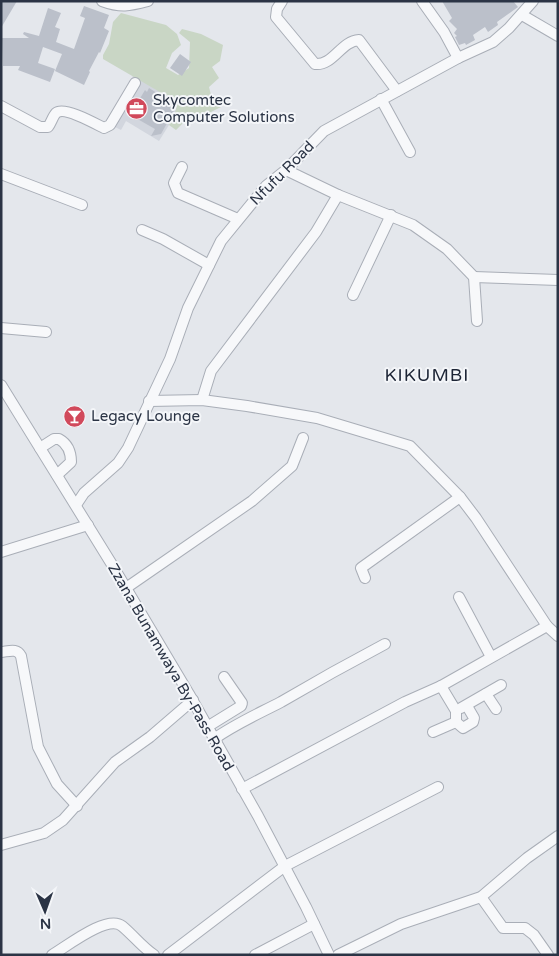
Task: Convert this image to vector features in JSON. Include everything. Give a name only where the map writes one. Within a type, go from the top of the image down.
[{"type":"street","points":[[102,1],[113,6],[127,7],[148,1]]},
{"type":"street","points":[[282,1],[277,9],[276,17],[315,64],[324,63],[349,42],[359,40],[397,91]]},
{"type":"street","points":[[422,1],[444,32],[458,58]]},
{"type":"street","name":"Nfufu Road","points":[[76,505],[84,493],[118,463],[138,430],[149,401],[170,359],[188,308],[209,265],[222,241],[266,186],[286,170],[324,131],[458,58],[493,42],[522,15],[533,1]]},
{"type":"street","points":[[522,15],[558,36]]},
{"type":"street","points":[[1,106],[40,127],[48,127],[57,113],[61,111],[69,112],[104,128],[110,125],[135,83]]},
{"type":"street","points":[[381,99],[410,152]]},
{"type":"street","points":[[182,167],[174,183],[178,193],[238,219]]},
{"type":"street","points":[[286,170],[338,195],[413,225],[447,249],[474,277],[477,321]]},
{"type":"street","points":[[1,174],[82,205]]},
{"type":"street","points":[[202,400],[211,371],[316,232],[338,195]]},
{"type":"street","points":[[353,295],[391,215]]},
{"type":"street","points":[[142,230],[163,239],[209,265]]},
{"type":"street","points":[[474,277],[558,280]]},
{"type":"street","points":[[1,328],[46,332]]},
{"type":"street","name":"Zzana Bunamwaya By-Pass Road","points":[[1,385],[5,399],[40,448],[76,505],[193,700],[285,866],[329,955]]},
{"type":"street","points":[[149,401],[202,400],[248,406],[317,418],[410,446],[460,497],[476,518],[547,626],[558,636]]},
{"type":"street","points":[[126,588],[259,495],[292,466],[302,438]]},
{"type":"street","points":[[40,448],[59,439],[69,448],[71,462],[57,475]]},
{"type":"street","points":[[365,578],[361,568],[396,546],[460,497]]},
{"type":"street","points":[[1,552],[88,525]]},
{"type":"street","points":[[459,597],[491,657]]},
{"type":"street","points":[[242,789],[404,702],[441,686],[547,626]]},
{"type":"street","points":[[214,739],[244,720],[384,644]]},
{"type":"street","points":[[1,652],[16,650],[21,656],[38,747],[57,784],[77,806]]},
{"type":"street","points":[[208,727],[241,706],[242,703],[224,677]]},
{"type":"street","points":[[456,711],[501,685]]},
{"type":"street","points":[[441,686],[456,711],[456,722],[463,728],[474,722],[474,718],[467,706]]},
{"type":"street","points":[[486,694],[496,708]]},
{"type":"street","points":[[1,845],[44,833],[64,820],[115,762],[150,737],[193,700]]},
{"type":"street","points":[[433,732],[456,722]]},
{"type":"street","points":[[168,955],[285,866],[438,787]]},
{"type":"street","points":[[338,955],[401,924],[480,897],[527,858],[558,836]]},
{"type":"street","points":[[480,897],[503,928],[525,928],[534,935],[548,955]]},
{"type":"street","points":[[52,955],[66,948],[80,936],[110,922],[120,924],[154,955]]},
{"type":"street","points":[[255,955],[314,924]]},
{"type":"shaded area","points":[[134,74],[182,104],[159,141],[126,121],[121,130],[107,123]]},
{"type":"green space","points":[[121,13],[166,25],[177,34],[181,45],[172,53],[166,68],[178,75],[189,68],[190,42],[179,33],[182,29],[201,34],[223,45],[220,61],[212,67],[219,78],[209,87],[211,95],[221,107],[211,112],[207,121],[195,116],[186,120],[176,130],[169,125],[176,110],[177,102],[103,59],[109,44],[113,22]]},
{"type":"building","points":[[1,1],[17,1],[1,28]]},
{"type":"building","points":[[442,1],[513,1],[518,7],[497,22],[498,25],[488,32],[485,27],[473,35],[475,40],[466,45],[465,43],[459,45],[455,37],[457,36],[454,33],[457,29],[449,21],[452,18]]},
{"type":"building","points":[[84,6],[109,15],[104,28],[109,31],[84,85],[55,71],[62,54],[43,47],[38,63],[55,69],[50,82],[18,70],[20,66],[3,66],[2,38],[29,38],[23,34],[24,32],[39,36],[48,8],[61,13],[55,27],[60,29],[56,42],[74,49],[85,18],[80,16]]},
{"type":"building","points":[[180,54],[191,62],[182,76],[170,68]]},
{"type":"building","points":[[149,88],[160,95],[157,99],[175,109],[161,134],[151,136],[155,129],[134,117],[135,114],[132,112],[145,90],[147,92]]},
{"type":"place","name":"Skycomtec Computer Solutions","points":[[137,109]]},
{"type":"place","name":"Legacy Lounge","points":[[75,416]]},
{"type":"district","name":"KIKUMBI","points":[[427,375]]}]
